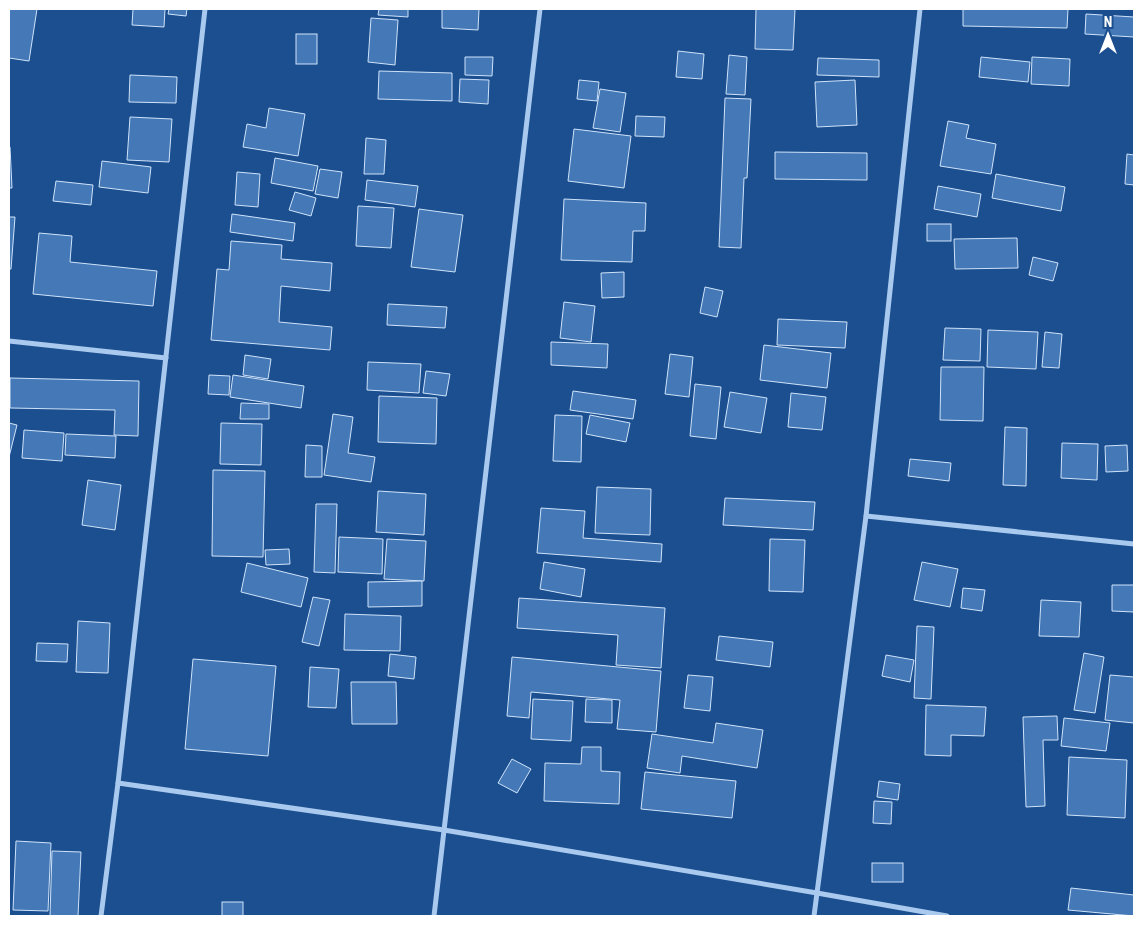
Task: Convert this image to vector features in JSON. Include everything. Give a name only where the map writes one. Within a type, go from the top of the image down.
[{"type":"street","points":[[101,916],[118,782],[205,9]]},
{"type":"street","points":[[434,916],[540,9]]},
{"type":"street","points":[[814,916],[866,516],[920,9]]},
{"type":"street","points":[[9,341],[166,358]]},
{"type":"street","points":[[866,516],[1134,544]]},
{"type":"street","points":[[118,782],[444,830],[947,916]]},
{"type":"building","points":[[9,9],[37,9],[29,61],[9,58]]},
{"type":"building","points":[[133,9],[165,9],[164,27],[132,25]]},
{"type":"building","points":[[169,9],[187,9],[186,16],[168,14]]},
{"type":"building","points":[[379,9],[408,9],[408,17],[378,15]]},
{"type":"building","points":[[442,9],[479,9],[478,30],[442,28]]},
{"type":"building","points":[[756,9],[795,9],[793,50],[755,49]]},
{"type":"building","points":[[963,9],[1068,9],[1067,28],[963,26]]},
{"type":"building","points":[[1086,14],[1134,17],[1134,37],[1085,34]]},
{"type":"building","points":[[371,18],[398,20],[395,65],[368,62]]},
{"type":"building","points":[[296,34],[317,34],[317,64],[296,64]]},
{"type":"building","points":[[678,51],[704,54],[702,79],[676,77]]},
{"type":"building","points":[[729,55],[747,57],[745,95],[726,94]]},
{"type":"building","points":[[465,57],[493,57],[492,76],[465,75]]},
{"type":"building","points":[[981,57],[1030,62],[1028,82],[979,77]]},
{"type":"building","points":[[1032,57],[1070,59],[1069,86],[1031,84]]},
{"type":"building","points":[[818,58],[879,60],[879,77],[817,75]]},
{"type":"building","points":[[379,71],[452,73],[452,101],[378,99]]},
{"type":"building","points":[[130,75],[177,77],[176,103],[129,102]]},
{"type":"building","points":[[460,79],[489,80],[488,104],[459,102]]},
{"type":"building","points":[[579,80],[599,82],[597,101],[577,99]]},
{"type":"building","points":[[855,80],[857,125],[817,127],[815,82]]},
{"type":"building","points":[[600,89],[626,93],[620,132],[593,128]]},
{"type":"building","points":[[725,98],[751,99],[747,178],[744,178],[741,248],[719,247]]},
{"type":"building","points":[[269,108],[305,114],[298,156],[243,147],[247,124],[266,128]]},
{"type":"building","points":[[636,116],[665,117],[664,137],[635,136]]},
{"type":"building","points":[[130,117],[172,119],[169,162],[127,160]]},
{"type":"building","points":[[948,121],[969,125],[966,138],[996,144],[991,174],[940,166]]},
{"type":"building","points":[[574,129],[631,136],[624,188],[568,181]]},
{"type":"building","points":[[366,138],[386,140],[384,174],[364,174]]},
{"type":"building","points":[[10,147],[12,188],[9,188]]},
{"type":"building","points":[[775,152],[867,153],[867,180],[775,179]]},
{"type":"building","points":[[1127,154],[1134,155],[1134,185],[1125,184]]},
{"type":"building","points":[[275,158],[318,166],[313,191],[271,183]]},
{"type":"building","points":[[102,161],[151,167],[148,193],[99,187]]},
{"type":"building","points":[[320,169],[342,172],[338,198],[315,194]]},
{"type":"building","points":[[237,172],[260,174],[258,207],[235,205]]},
{"type":"building","points":[[996,174],[1065,187],[1061,211],[992,198]]},
{"type":"building","points":[[367,180],[418,186],[415,207],[365,200]]},
{"type":"building","points":[[56,181],[93,185],[91,205],[53,201]]},
{"type":"building","points":[[938,186],[981,194],[977,217],[934,209]]},
{"type":"building","points":[[295,192],[316,198],[311,216],[289,210]]},
{"type":"building","points":[[564,199],[646,203],[645,231],[633,231],[632,262],[561,260]]},
{"type":"building","points":[[358,206],[394,208],[391,248],[356,246]]},
{"type":"building","points":[[419,209],[463,215],[455,272],[411,267]]},
{"type":"building","points":[[232,214],[295,223],[293,241],[230,232]]},
{"type":"building","points":[[9,217],[15,217],[11,269],[9,269]]},
{"type":"building","points":[[927,224],[951,224],[951,241],[927,241]]},
{"type":"building","points":[[39,233],[72,236],[70,262],[157,271],[153,306],[33,294]]},
{"type":"building","points":[[1017,238],[1018,268],[955,269],[954,239]]},
{"type":"building","points":[[231,241],[282,245],[281,259],[332,263],[330,291],[281,286],[279,322],[332,327],[330,350],[211,340],[217,269],[229,270]]},
{"type":"building","points":[[1033,257],[1058,263],[1053,281],[1029,275]]},
{"type":"building","points":[[624,272],[624,297],[602,298],[601,273]]},
{"type":"building","points":[[705,287],[723,291],[717,317],[700,313]]},
{"type":"building","points":[[564,302],[595,306],[591,342],[560,338]]},
{"type":"building","points":[[388,304],[447,307],[445,328],[387,325]]},
{"type":"building","points":[[778,319],[847,322],[845,348],[777,345]]},
{"type":"building","points":[[945,328],[981,329],[980,361],[943,360]]},
{"type":"building","points":[[988,330],[1038,332],[1036,369],[987,367]]},
{"type":"building","points":[[1045,332],[1062,334],[1059,368],[1042,367]]},
{"type":"building","points":[[551,342],[608,344],[607,368],[551,365]]},
{"type":"building","points":[[764,345],[831,353],[827,388],[760,380]]},
{"type":"building","points":[[670,354],[693,357],[689,397],[665,394]]},
{"type":"building","points":[[245,355],[271,359],[268,379],[243,375]]},
{"type":"building","points":[[368,362],[421,364],[419,393],[367,390]]},
{"type":"building","points":[[941,367],[984,367],[983,421],[940,420]]},
{"type":"building","points":[[426,371],[450,374],[446,396],[423,393]]},
{"type":"building","points":[[209,375],[230,376],[229,395],[208,394]]},
{"type":"building","points":[[233,375],[304,386],[301,408],[230,397]]},
{"type":"building","points":[[10,378],[139,381],[138,436],[114,435],[115,410],[10,408]]},
{"type":"building","points":[[695,384],[721,387],[716,439],[690,436]]},
{"type":"building","points":[[573,391],[636,400],[633,419],[570,410]]},
{"type":"building","points":[[730,392],[767,398],[761,433],[724,427]]},
{"type":"building","points":[[791,393],[826,397],[822,430],[788,427]]},
{"type":"building","points":[[379,396],[437,398],[436,444],[378,442]]},
{"type":"building","points":[[241,403],[269,404],[269,419],[240,419]]},
{"type":"building","points":[[333,414],[353,417],[348,453],[375,457],[371,482],[324,475]]},
{"type":"building","points":[[555,415],[582,416],[581,462],[553,461]]},
{"type":"building","points":[[590,415],[630,423],[626,442],[586,434]]},
{"type":"building","points":[[9,423],[17,425],[9,457]]},
{"type":"building","points":[[221,423],[262,424],[261,465],[220,464]]},
{"type":"building","points":[[1005,427],[1027,428],[1026,486],[1003,485]]},
{"type":"building","points":[[24,430],[64,433],[62,461],[22,458]]},
{"type":"building","points":[[66,434],[116,436],[115,458],[65,455]]},
{"type":"building","points":[[1062,443],[1098,444],[1097,480],[1061,478]]},
{"type":"building","points":[[306,445],[322,446],[322,477],[305,477]]},
{"type":"building","points":[[1127,445],[1128,471],[1106,472],[1105,446]]},
{"type":"building","points":[[910,459],[951,463],[949,481],[908,476]]},
{"type":"building","points":[[213,470],[265,471],[263,557],[212,556]]},
{"type":"building","points":[[88,480],[121,485],[115,530],[82,525]]},
{"type":"building","points":[[597,487],[651,489],[650,535],[595,533]]},
{"type":"building","points":[[378,491],[426,494],[424,535],[376,532]]},
{"type":"building","points":[[725,498],[815,502],[813,530],[723,525]]},
{"type":"building","points":[[316,504],[337,504],[335,573],[314,572]]},
{"type":"building","points":[[541,508],[585,511],[583,538],[662,544],[661,562],[537,553]]},
{"type":"building","points":[[339,537],[383,539],[382,574],[338,572]]},
{"type":"building","points":[[387,539],[426,541],[424,581],[384,579]]},
{"type":"building","points":[[770,539],[805,540],[803,592],[769,591]]},
{"type":"building","points":[[289,549],[290,564],[266,565],[265,550]]},
{"type":"building","points":[[544,562],[585,569],[581,597],[540,589]]},
{"type":"building","points":[[922,562],[958,569],[950,607],[914,600]]},
{"type":"building","points":[[247,563],[308,578],[301,607],[241,592]]},
{"type":"building","points":[[422,581],[422,606],[368,607],[368,582]]},
{"type":"building","points":[[1112,585],[1134,585],[1134,612],[1112,611]]},
{"type":"building","points":[[963,588],[985,590],[982,611],[961,608]]},
{"type":"building","points":[[313,597],[330,600],[319,646],[302,642]]},
{"type":"building","points":[[519,598],[665,608],[661,668],[616,665],[618,635],[517,628]]},
{"type":"building","points":[[1041,600],[1081,602],[1079,637],[1039,636]]},
{"type":"building","points":[[345,614],[401,616],[400,651],[344,650]]},
{"type":"building","points":[[78,621],[110,623],[108,673],[76,672]]},
{"type":"building","points":[[917,626],[934,627],[931,699],[914,698]]},
{"type":"building","points":[[719,636],[773,642],[770,667],[716,660]]},
{"type":"building","points":[[37,643],[68,644],[67,662],[36,661]]},
{"type":"building","points":[[1084,653],[1104,657],[1095,713],[1074,710]]},
{"type":"building","points":[[390,654],[416,657],[414,679],[388,676]]},
{"type":"building","points":[[886,655],[914,660],[910,682],[882,676]]},
{"type":"building","points":[[512,657],[661,671],[656,732],[617,729],[620,700],[531,692],[529,718],[507,716]]},
{"type":"building","points":[[193,659],[276,666],[268,756],[185,749]]},
{"type":"building","points":[[310,667],[339,669],[336,708],[308,707]]},
{"type":"building","points":[[688,675],[713,677],[710,711],[684,708]]},
{"type":"building","points":[[1110,675],[1134,677],[1134,723],[1105,720]]},
{"type":"building","points":[[351,682],[396,682],[397,724],[352,724]]},
{"type":"building","points":[[533,699],[573,701],[571,741],[531,739]]},
{"type":"building","points":[[586,699],[612,700],[612,723],[585,722]]},
{"type":"building","points":[[926,705],[986,707],[984,736],[951,735],[951,756],[925,755]]},
{"type":"building","points":[[1057,716],[1058,740],[1043,740],[1045,806],[1026,807],[1023,717]]},
{"type":"building","points":[[1064,718],[1110,723],[1106,751],[1061,746]]},
{"type":"building","points":[[716,723],[763,730],[757,768],[682,756],[680,773],[647,768],[652,734],[713,743]]},
{"type":"building","points":[[582,747],[601,747],[601,771],[620,772],[619,804],[544,801],[545,763],[581,764]]},
{"type":"building","points":[[1069,757],[1127,760],[1125,818],[1067,815]]},
{"type":"building","points":[[512,759],[531,769],[517,793],[498,783]]},
{"type":"building","points":[[645,772],[736,781],[732,818],[641,809]]},
{"type":"building","points":[[879,781],[900,784],[898,800],[877,797]]},
{"type":"building","points":[[874,801],[892,802],[891,824],[873,823]]},
{"type":"building","points":[[16,841],[51,843],[48,911],[13,910]]},
{"type":"building","points":[[52,851],[81,852],[78,916],[50,916]]},
{"type":"building","points":[[872,863],[903,863],[903,882],[872,882]]},
{"type":"building","points":[[1071,888],[1134,895],[1134,916],[1068,910]]},
{"type":"building","points":[[222,902],[243,902],[243,916],[222,916]]}]
